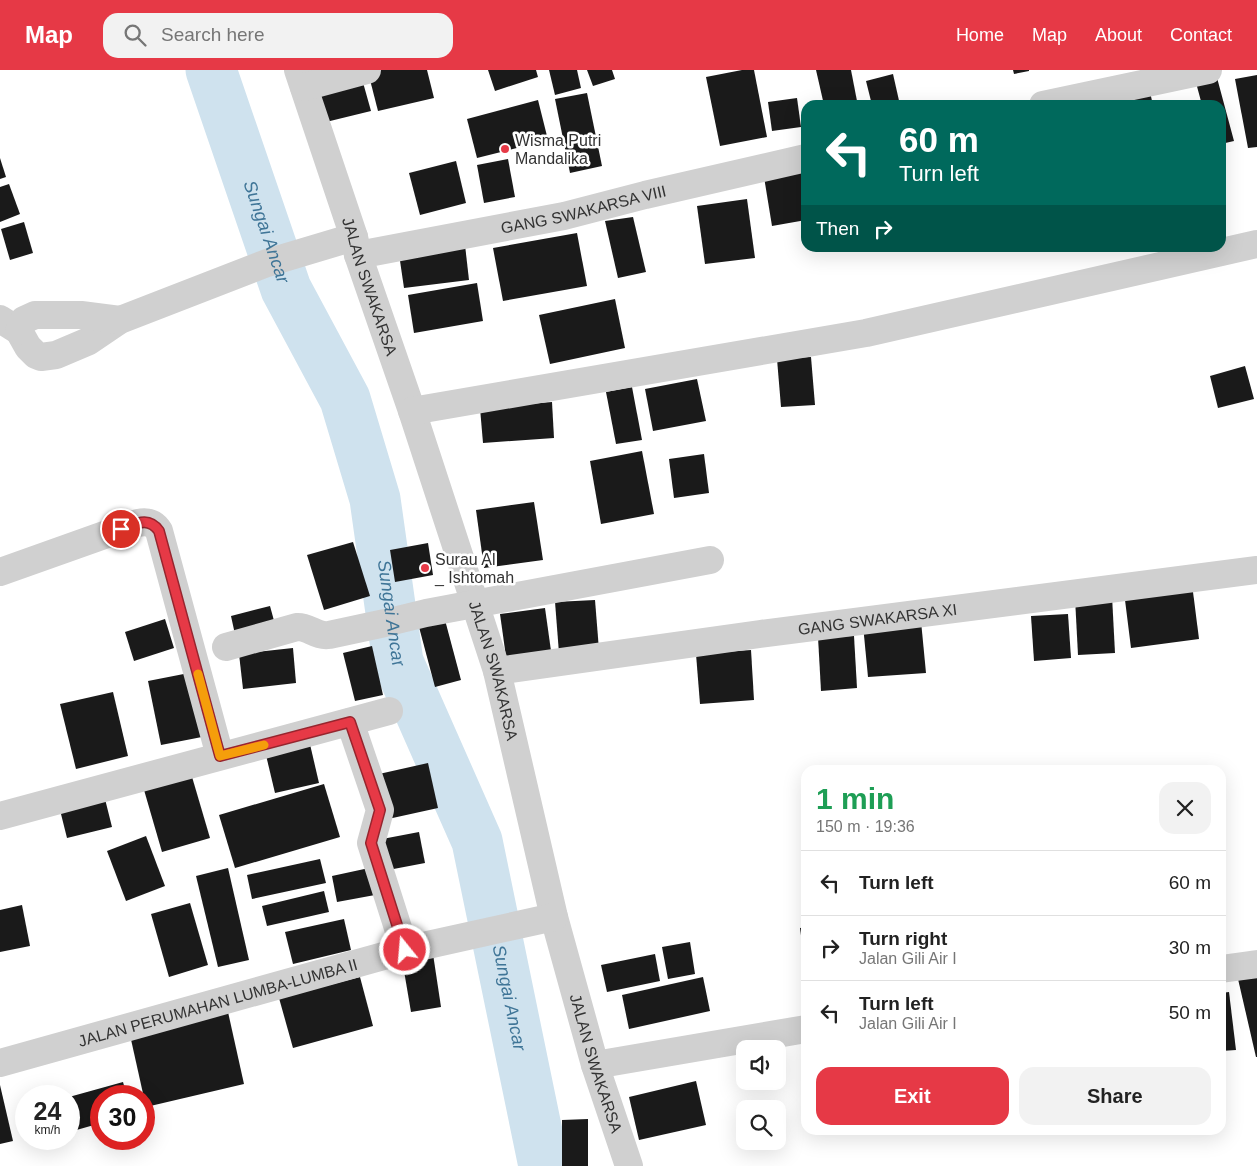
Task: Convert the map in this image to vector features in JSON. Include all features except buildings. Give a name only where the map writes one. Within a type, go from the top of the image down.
[{"type":"street","points":[[301,78],[367,70]]},
{"type":"street","points":[[1067,100],[1208,70]]},
{"type":"street","name":"JALAN SWAKARSA","points":[[301,78],[347,245],[412,411],[497,672],[547,918],[629,1166]]},
{"type":"street","name":"GANG SWAKARSA VIII","points":[[10,325],[36,355],[42,357],[56,355],[89,341],[120,320],[267,263],[347,245],[564,216],[645,195],[801,159]]},
{"type":"street","points":[[1226,251],[1257,244]]},
{"type":"street","points":[[412,411],[866,334],[1222,252]]},
{"type":"street","points":[[10,325],[35,315],[81,315],[120,320]]},
{"type":"street","points":[[0,572],[138,523],[151,523],[156,526],[159,531],[220,756]]},
{"type":"street","points":[[226,647],[296,627],[302,627],[323,636],[385,624],[426,613],[710,560]]},
{"type":"street","name":"GANG SWAKARSA XI","points":[[497,672],[760,634],[1257,570]]},
{"type":"street","points":[[0,816],[389,711]]},
{"type":"street","points":[[350,722],[380,810],[371,843],[405,950]]},
{"type":"street","name":"JALAN PERUMAHAN LUMBA-LUMBA II","points":[[0,1063],[405,950],[547,918]]},
{"type":"street","points":[[1226,968],[1257,964]]},
{"type":"street","points":[[595,1065],[801,1030]]},
{"type":"waterway","name":"Sungai Ancar","points":[[211,70],[286,289],[345,399],[375,499],[398,662],[477,841],[544,1166]]},
{"type":"slow traffic","points":[[198,674],[220,756],[264,745]]},
{"type":"place","name":"Wisma Putri Mandalika","points":[[505,149]]},
{"type":"place","name":"Surau Al _ Ishtomah","points":[[425,568]]},
{"type":"route","points":[[121,529],[144,522],[156,526],[159,531],[220,756],[350,722],[380,810],[371,843],[405,950]]}]
